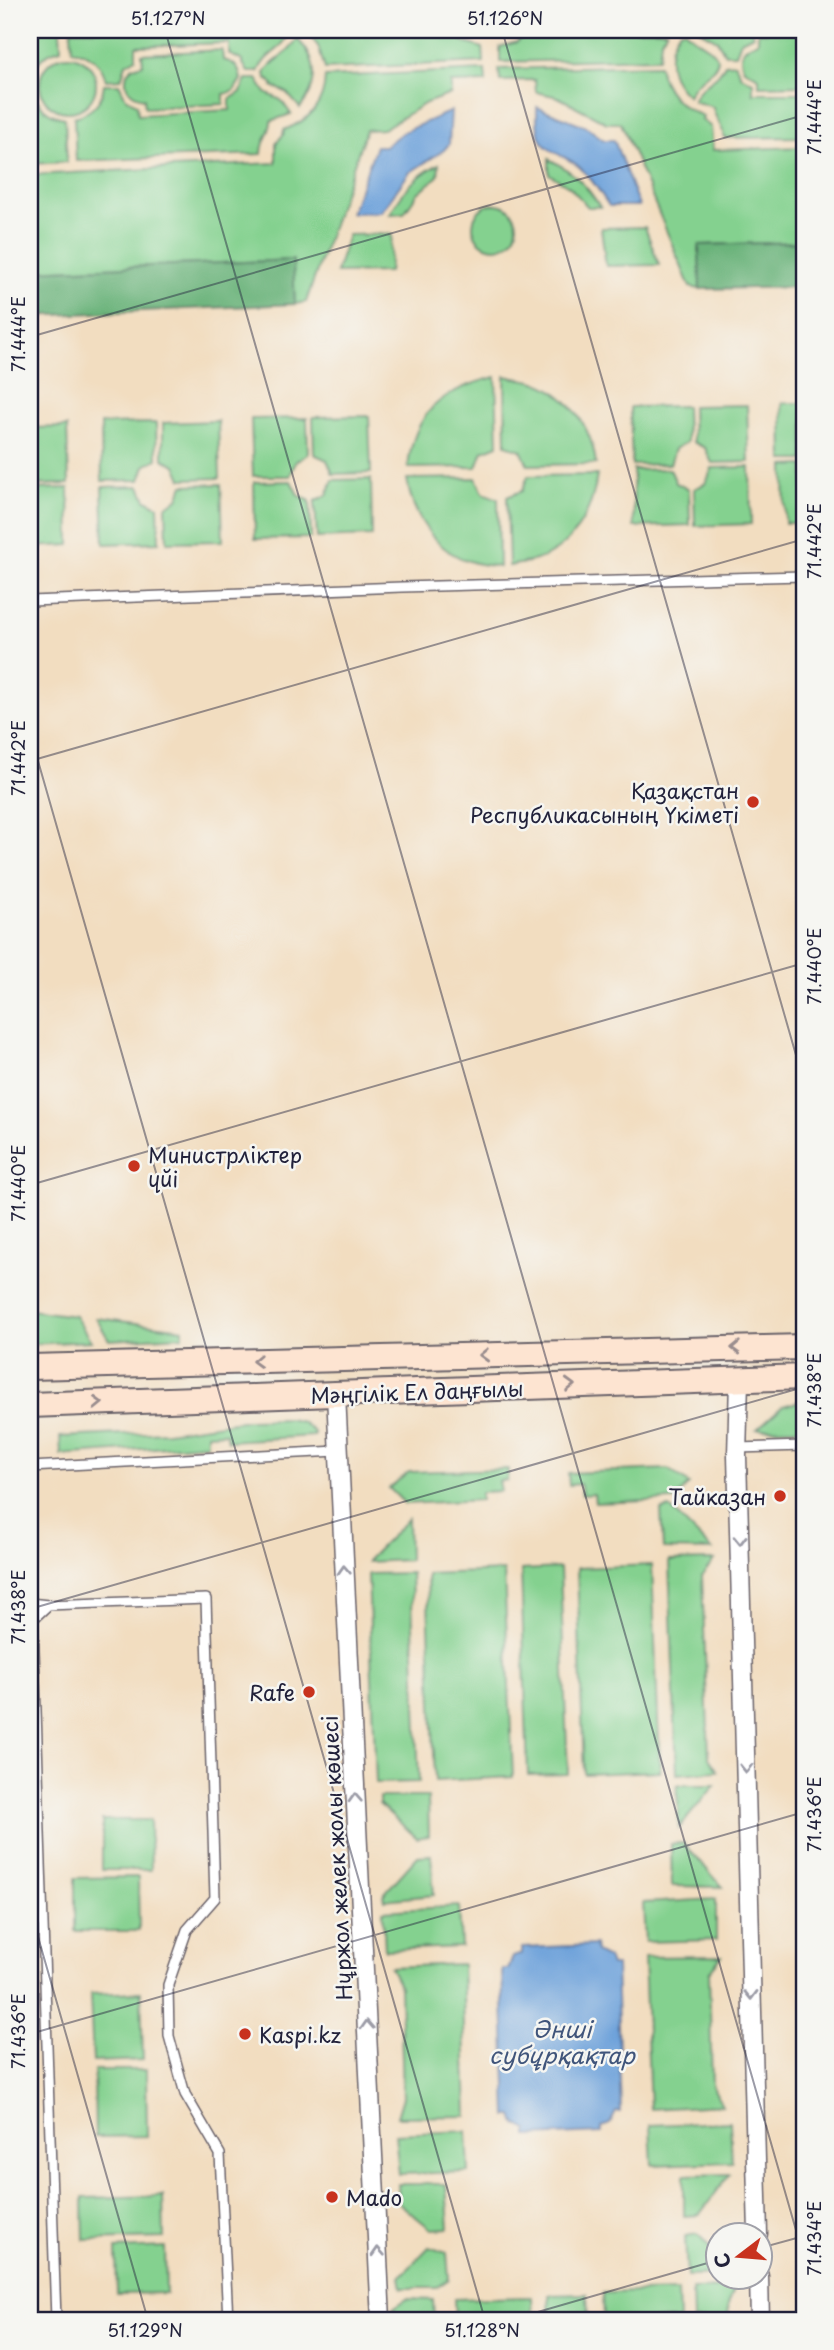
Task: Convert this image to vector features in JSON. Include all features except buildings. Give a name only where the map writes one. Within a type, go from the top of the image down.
[{"type":"main road","name":"Мәңгілік Ел даңғылы","points":[[30,1367],[804,1347]]},
{"type":"main road","name":"Мәңгілік Ел даңғылы","points":[[30,1405],[804,1377]]},
{"type":"street","points":[[739,1379],[737,1448],[758,2220]]},
{"type":"street","name":"Нұржол желек жолы көшесі","points":[[336,1394],[381,2320]]},
{"type":"street","points":[[759,2290],[760,2320]]},
{"type":"lane","points":[[30,601],[804,576]]},
{"type":"lane","points":[[737,1448],[804,1446]]},
{"type":"lane","points":[[30,1467],[338,1451]]},
{"type":"lane","points":[[30,1603],[48,1605],[206,1599],[215,1898],[187,1930],[168,1985],[169,2036],[185,2094],[220,2154],[228,2320]]},
{"type":"lane","points":[[48,1605],[33,1619],[56,2320]]},
{"type":"green space","points":[[30,30],[60,30],[61,49],[40,60],[34,69],[31,82]]},
{"type":"green space","points":[[71,30],[279,30],[289,33],[258,72],[248,72],[241,60],[229,54],[229,43],[136,46],[136,58],[126,64],[121,79],[106,80],[94,59],[85,53],[72,50]]},
{"type":"green space","points":[[305,30],[449,30],[466,43],[483,48],[484,62],[325,69],[318,46]]},
{"type":"green space","points":[[530,30],[667,30],[661,40],[659,58],[500,62],[500,47],[517,42]]},
{"type":"green space","points":[[680,30],[685,30],[708,47],[718,59],[713,69],[695,85],[688,96],[676,81],[670,64],[672,47]]},
{"type":"green space","points":[[699,30],[752,30],[753,35],[741,41],[736,54],[725,54],[717,40]]},
{"type":"green space","points":[[804,31],[804,85],[759,86],[759,77],[744,69],[741,59],[745,48],[758,42],[758,32]]},
{"type":"green space","points":[[297,39],[309,55],[314,73],[311,91],[300,108],[286,92],[272,86],[265,73],[290,50]]},
{"type":"green space","points":[[222,50],[223,60],[235,66],[241,79],[234,91],[224,94],[224,104],[145,108],[144,98],[131,93],[127,87],[127,73],[133,67],[143,64],[142,54]]},
{"type":"green space","points":[[68,56],[88,64],[96,84],[88,104],[68,112],[48,104],[40,84],[48,64]]},
{"type":"green space","points":[[735,63],[741,76],[753,82],[753,93],[804,93],[804,137],[724,138],[713,107],[693,101],[700,89],[718,75],[725,64]]},
{"type":"green space","points":[[659,65],[664,83],[673,97],[686,108],[703,116],[702,120],[711,127],[713,150],[804,147],[804,242],[699,245],[700,289],[690,287],[621,123],[607,123],[558,97],[536,92],[535,80],[500,81],[499,69]]},
{"type":"green space","points":[[485,70],[486,82],[451,83],[451,94],[426,103],[383,129],[366,130],[306,302],[295,304],[292,260],[30,271],[30,175],[276,163],[276,143],[284,130],[314,110],[322,96],[325,77]]},
{"type":"green space","points":[[246,79],[257,79],[266,93],[281,100],[291,114],[271,121],[262,154],[76,161],[74,117],[95,106],[101,97],[104,84],[119,84],[126,98],[137,104],[138,115],[230,110],[230,99],[241,92]]},
{"type":"green space","points":[[30,88],[47,111],[65,118],[67,162],[30,164]]},
{"type":"green space","points":[[549,159],[578,179],[600,207],[588,207],[570,187],[549,174]]},
{"type":"green space","points":[[439,164],[438,176],[418,193],[404,213],[390,214],[410,185]]},
{"type":"green space","points":[[495,204],[510,211],[517,226],[510,241],[495,248],[480,241],[473,226],[480,211]]},
{"type":"green space","points":[[645,227],[659,265],[606,266],[601,228]]},
{"type":"green space","points":[[392,234],[389,272],[336,273],[348,235]]},
{"type":"green space","points":[[804,242],[804,287],[700,289],[699,245]]},
{"type":"green space","points":[[293,260],[295,304],[30,316],[30,271]]},
{"type":"green space","points":[[505,376],[545,386],[567,403],[590,437],[596,464],[528,465],[521,450],[506,445]]},
{"type":"green space","points":[[496,377],[498,445],[483,451],[477,467],[408,468],[417,431],[434,406],[461,388]]},
{"type":"green space","points":[[782,403],[804,403],[804,460],[783,460]]},
{"type":"green space","points":[[747,405],[749,462],[712,463],[705,448],[693,442],[692,406]]},
{"type":"green space","points":[[686,406],[687,442],[675,449],[670,464],[632,465],[630,407]]},
{"type":"green space","points":[[369,416],[371,473],[333,474],[327,460],[314,454],[313,417]]},
{"type":"green space","points":[[307,418],[308,454],[296,461],[290,476],[253,476],[251,419]]},
{"type":"green space","points":[[218,421],[220,478],[182,479],[176,465],[163,459],[163,423]]},
{"type":"green space","points":[[156,423],[157,459],[145,466],[140,480],[102,481],[101,424]]},
{"type":"green space","points":[[67,427],[69,484],[31,485],[30,428]]},
{"type":"green space","points":[[804,465],[804,523],[785,523],[784,466]]},
{"type":"green space","points":[[750,467],[751,524],[695,526],[694,489],[706,483],[712,468]]},
{"type":"green space","points":[[670,469],[676,483],[689,489],[690,525],[634,527],[633,470]]},
{"type":"green space","points":[[597,475],[586,515],[571,537],[549,554],[533,561],[509,566],[507,497],[522,491],[528,476]]},
{"type":"green space","points":[[476,478],[483,493],[498,499],[499,567],[459,557],[436,541],[414,506],[407,479]]},
{"type":"green space","points":[[371,479],[372,536],[317,538],[315,501],[327,495],[333,480]]},
{"type":"green space","points":[[291,481],[298,495],[310,501],[311,538],[255,539],[254,482]]},
{"type":"green space","points":[[221,484],[223,541],[167,542],[166,506],[178,499],[183,485]]},
{"type":"green space","points":[[140,486],[146,500],[158,506],[159,542],[104,544],[102,487]]},
{"type":"green space","points":[[69,488],[70,545],[30,547],[31,489]]},
{"type":"green space","points":[[30,1310],[75,1316],[91,1341],[30,1344]]},
{"type":"green space","points":[[96,1318],[183,1329],[183,1336],[109,1340]]},
{"type":"green space","points":[[804,1400],[804,1428],[757,1429],[783,1406]]},
{"type":"green space","points":[[289,1419],[302,1422],[314,1432],[314,1436],[228,1441],[226,1433],[207,1434],[207,1444],[61,1455],[60,1437],[167,1432],[248,1420]]},
{"type":"green space","points":[[508,1469],[507,1480],[499,1481],[501,1491],[481,1492],[481,1500],[405,1504],[389,1488],[409,1472]]},
{"type":"green space","points":[[668,1469],[689,1484],[674,1500],[595,1503],[594,1494],[582,1495],[580,1484],[569,1485],[568,1473]]},
{"type":"green space","points":[[670,1508],[712,1550],[663,1549],[661,1510]]},
{"type":"green space","points":[[408,1519],[409,1560],[367,1562],[367,1561]]},
{"type":"green space","points":[[714,1560],[702,1576],[709,1758],[718,1771],[677,1774],[669,1561]]},
{"type":"green space","points":[[652,1565],[660,1771],[584,1774],[577,1568]]},
{"type":"green space","points":[[560,1568],[568,1774],[528,1775],[521,1570]]},
{"type":"green space","points":[[504,1571],[513,1777],[435,1781],[427,1574]]},
{"type":"green space","points":[[411,1573],[419,1782],[376,1783],[368,1574]]},
{"type":"green space","points":[[677,1785],[715,1785],[679,1828]]},
{"type":"green space","points":[[379,1797],[428,1797],[429,1836],[417,1838],[379,1804]]},
{"type":"green space","points":[[102,1820],[150,1820],[151,1870],[102,1870]]},
{"type":"green space","points":[[683,1843],[723,1887],[672,1886],[671,1844]]},
{"type":"green space","points":[[431,1855],[434,1895],[384,1900],[383,1895],[418,1856]]},
{"type":"green space","points":[[138,1877],[139,1931],[75,1931],[75,1878]]},
{"type":"green space","points":[[716,1899],[716,1940],[645,1942],[643,1903]]},
{"type":"green space","points":[[459,1906],[461,1947],[385,1950],[383,1911]]},
{"type":"green space","points":[[722,1956],[709,1972],[712,2085],[722,2105],[650,2109],[644,1957]]},
{"type":"green space","points":[[462,1964],[467,2116],[397,2117],[403,2097],[400,1987],[390,1967]]},
{"type":"green space","points":[[141,1992],[143,2060],[93,2062],[90,1994]]},
{"type":"green space","points":[[94,2070],[146,2070],[147,2136],[95,2137]]},
{"type":"green space","points":[[730,2122],[732,2162],[652,2165],[650,2125]]},
{"type":"green space","points":[[467,2131],[469,2172],[399,2174],[395,2134]]},
{"type":"green space","points":[[730,2174],[699,2215],[684,2216],[684,2175]]},
{"type":"green space","points":[[398,2184],[446,2184],[449,2228],[431,2229],[399,2203]]},
{"type":"green space","points":[[163,2196],[164,2238],[84,2240],[83,2198]]},
{"type":"green space","points":[[698,2234],[704,2241],[704,2275],[687,2276],[685,2236]]},
{"type":"green space","points":[[165,2247],[166,2293],[117,2294],[116,2249]]},
{"type":"green space","points":[[429,2247],[447,2253],[449,2279],[436,2288],[402,2288],[400,2277]]},
{"type":"green space","points":[[692,2289],[734,2290],[728,2304],[729,2320],[693,2320]]},
{"type":"green space","points":[[678,2291],[679,2320],[604,2320],[603,2293]]},
{"type":"green space","points":[[587,2294],[588,2320],[550,2320],[549,2295]]},
{"type":"green space","points":[[532,2297],[533,2320],[455,2320],[454,2299]]},
{"type":"green space","points":[[407,2299],[433,2300],[434,2320],[398,2320],[398,2314],[393,2308]]},
{"type":"water","points":[[537,107],[585,126],[604,140],[614,140],[639,206],[609,206],[583,170],[544,144],[538,132]]},
{"type":"water","points":[[451,111],[449,144],[444,150],[409,173],[381,212],[351,213],[376,146],[385,146],[403,132]]},
{"type":"water","name":"Әнші субұрқақтар","points":[[595,1945],[596,1952],[608,1958],[611,1966],[616,1966],[621,2112],[616,2112],[610,2124],[602,2127],[602,2133],[528,2136],[528,2130],[516,2124],[513,2116],[507,2116],[502,1969],[508,1969],[513,1957],[522,1954],[522,1948]]},
{"type":"place","name":"Қазақстан Республикасының Үкіметі","points":[[753,802]]},
{"type":"place","name":"Министрліктер үйі","points":[[134,1166]]},
{"type":"place","name":"Тайказан","points":[[780,1496]]},
{"type":"place","name":"Rafe","points":[[309,1692]]},
{"type":"place","name":"Kaspi.kz","points":[[245,2034]]},
{"type":"place","name":"Mado","points":[[332,2197]]}]
